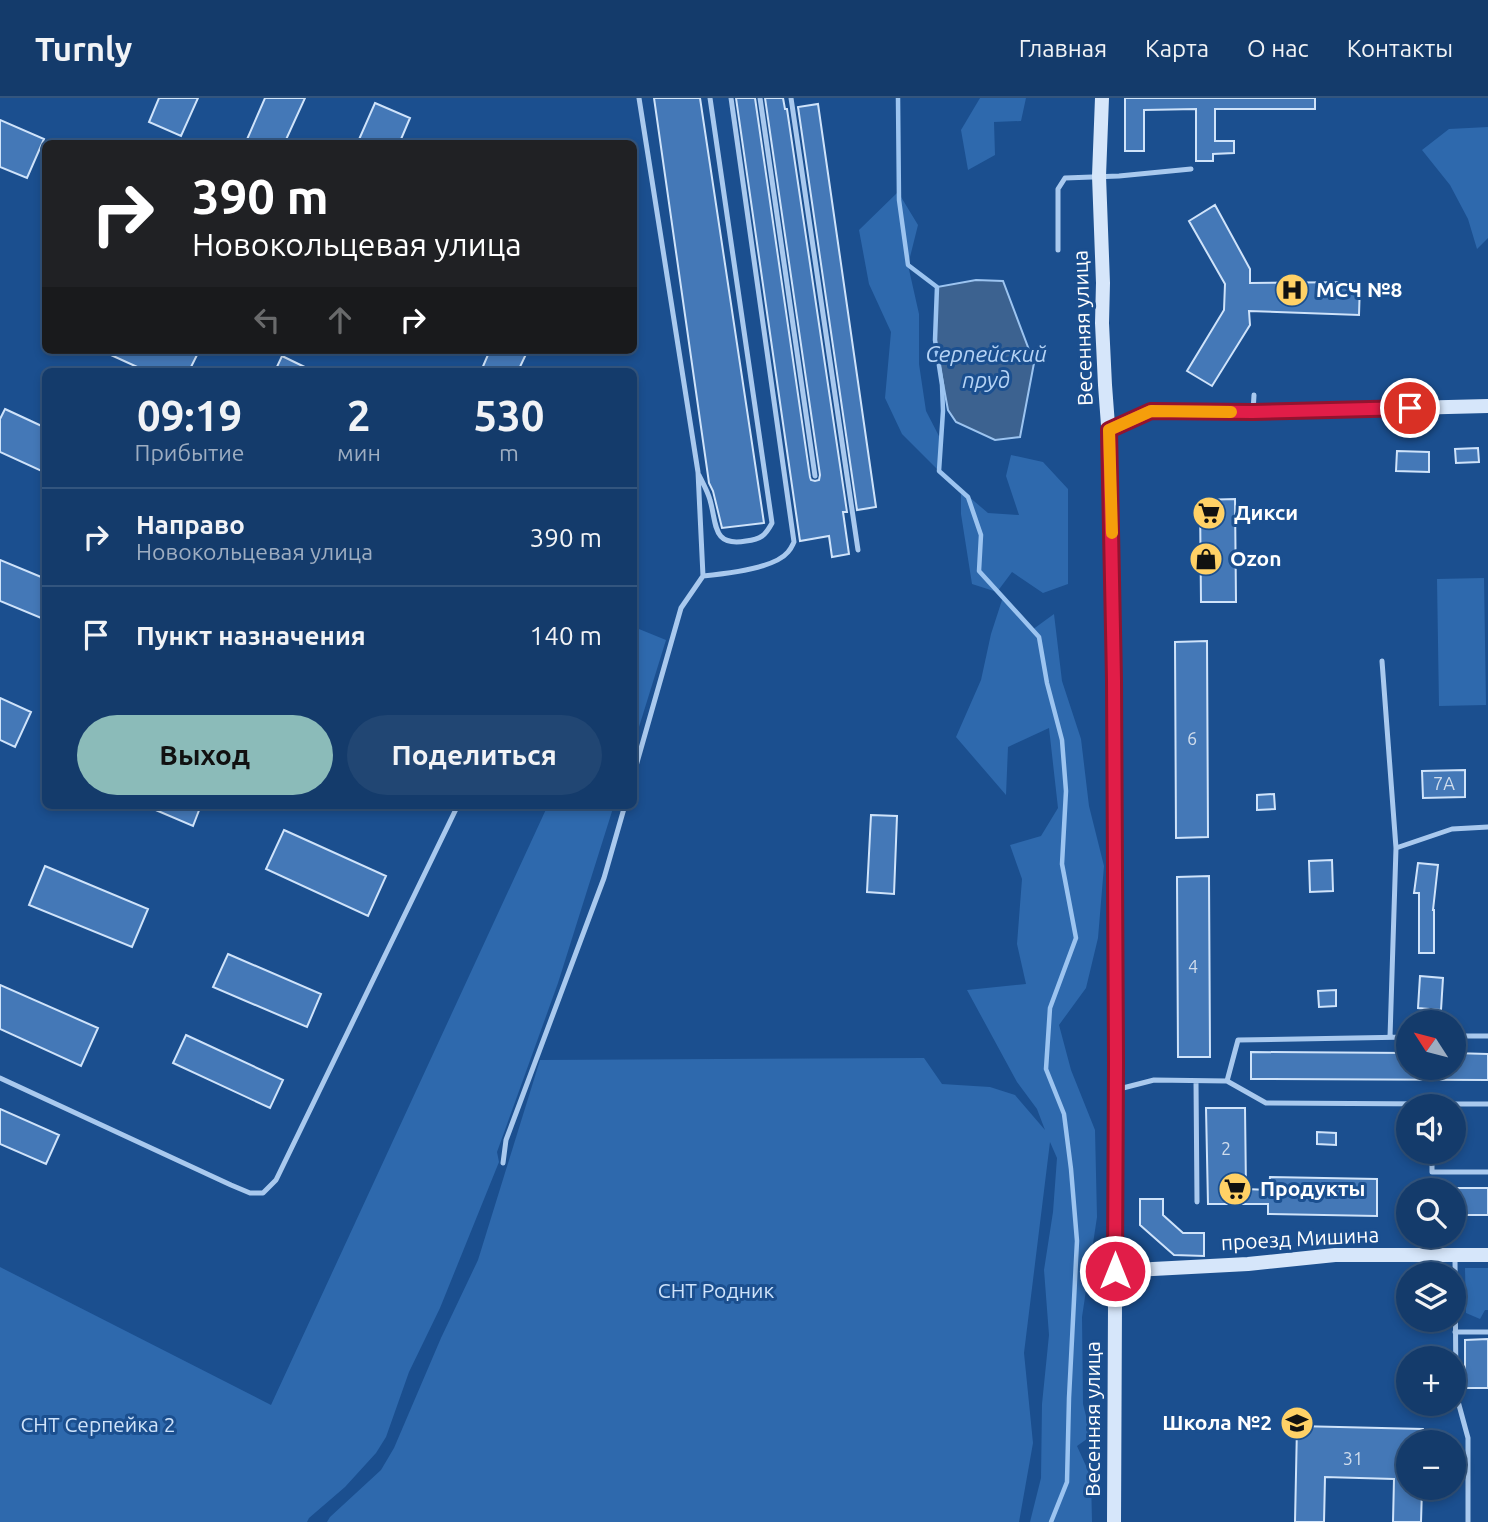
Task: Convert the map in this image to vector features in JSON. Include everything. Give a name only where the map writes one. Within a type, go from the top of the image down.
[{"type":"street","name":"Весенняя улица","points":[[1102,98],[1098,176],[1109,430],[1114,680],[1114,1522]]},
{"type":"street","points":[[1109,430],[1151,411],[1253,412],[1488,406]]},
{"type":"street","name":"проезд Мишина","points":[[1115,1271],[1248,1264],[1335,1255],[1488,1255]]},
{"type":"lane","points":[[637,763],[681,608],[703,576],[698,472],[639,98]]},
{"type":"lane","points":[[698,472],[710,499],[716,531],[722,538],[735,543],[757,539],[767,533],[772,523],[710,98]]},
{"type":"lane","points":[[703,576],[773,563],[788,553],[794,542],[731,98]]},
{"type":"lane","points":[[760,98],[815,476]]},
{"type":"lane","points":[[791,98],[858,550]]},
{"type":"lane","points":[[1058,250],[1058,189],[1065,178],[1191,169]]},
{"type":"lane","points":[[1253,412],[1254,394]]},
{"type":"lane","points":[[1382,661],[1396,848],[1390,1037]]},
{"type":"lane","points":[[0,1079],[250,1194],[263,1193],[276,1180],[456,809]]},
{"type":"lane","points":[[503,1163],[506,1140],[604,878],[624,809]]},
{"type":"lane","points":[[1396,848],[1452,829],[1488,827]]},
{"type":"lane","points":[[1466,1036],[1488,1036]]},
{"type":"lane","points":[[1227,1081],[1238,1040],[1396,1037]]},
{"type":"lane","points":[[1116,1089],[1154,1080],[1227,1081],[1266,1102],[1396,1104]]},
{"type":"lane","points":[[1196,1081],[1197,1202]]},
{"type":"lane","points":[[1466,1104],[1488,1104]]},
{"type":"lane","points":[[1432,1164],[1432,1172],[1488,1172]]},
{"type":"lane","points":[[1455,1255],[1455,1262]]},
{"type":"lane","points":[[1455,1332],[1456,1394],[1468,1438],[1468,1522]]},
{"type":"lane","points":[[1466,1332],[1488,1332]]},
{"type":"green space","points":[[980,98],[1026,98],[1021,121],[994,122],[995,155],[968,170],[961,130]]},
{"type":"green space","points":[[1488,127],[1488,238],[1477,249],[1468,219],[1450,185],[1422,150],[1449,129]]},
{"type":"green space","points":[[898,192],[918,225],[908,265],[919,314],[919,364],[926,411],[941,440],[939,471],[902,434],[885,398],[891,332],[869,284],[859,230]]},
{"type":"green space","points":[[1011,455],[1043,462],[1068,489],[1068,584],[1043,593],[1012,572],[997,592],[972,584],[961,514],[961,490],[988,513],[1019,515],[1006,476]]},
{"type":"green space","points":[[1484,578],[1486,705],[1439,706],[1437,579]]},
{"type":"green space","name":"СНТ Родник","points":[[1003,597],[1032,630],[1054,614],[1062,681],[1081,739],[1089,806],[1104,866],[1098,938],[1086,988],[1059,1025],[1071,1070],[1095,1130],[1097,1217],[1082,1317],[1083,1404],[1091,1436],[1077,1446],[1091,1477],[1092,1522],[1030,1522],[1041,1478],[1042,1404],[1049,1335],[1044,1270],[1053,1212],[1057,1158],[1050,1142],[1024,1353],[1033,1443],[1019,1522],[327,1522],[381,1470],[394,1448],[478,1260],[540,1060],[924,1058],[942,1084],[990,1087],[1015,1095],[1045,1130],[1037,1109],[1017,1082],[967,990],[1026,984],[1017,944],[1022,879],[1010,845],[1041,836],[1058,808],[1049,728],[1008,747],[1006,795],[956,737],[981,680],[991,634]]},
{"type":"green space","points":[[637,628],[666,640],[637,733]]},
{"type":"green space","name":"СНТ Серпейка 2","points":[[546,809],[613,809],[558,983],[497,1152],[499,1162],[440,1308],[409,1372],[386,1437],[376,1453],[345,1487],[307,1522],[0,1522],[0,1267],[271,1405]]},
{"type":"green space","points":[[1466,1268],[1488,1268],[1488,1310],[1485,1310],[1480,1319],[1466,1313]]},
{"type":"water","name":"Серпейский пруд","points":[[976,280],[1003,281],[1034,363],[1020,437],[995,440],[956,422],[948,410],[935,340],[937,287]]},
{"type":"building","points":[[159,98],[198,98],[181,136],[149,122]]},
{"type":"building","points":[[265,98],[305,98],[286,140],[247,140]]},
{"type":"building","points":[[654,98],[700,98],[764,523],[722,528],[709,483]]},
{"type":"building","points":[[736,98],[755,98],[810,477],[815,481],[819,480],[820,475],[765,98],[783,98],[787,109],[847,512],[843,512],[849,554],[832,557],[829,536],[800,541]]},
{"type":"building","points":[[1125,98],[1315,98],[1315,109],[1215,109],[1215,141],[1234,141],[1234,153],[1213,154],[1213,161],[1196,161],[1196,109],[1144,110],[1144,151],[1125,151]]},
{"type":"building","points":[[375,103],[410,118],[401,140],[359,140]]},
{"type":"building","points":[[818,104],[876,507],[857,510],[798,107]]},
{"type":"building","points":[[0,120],[44,139],[27,178],[0,167]]},
{"type":"building","name":"МСЧ №8","points":[[1215,205],[1250,269],[1250,283],[1360,282],[1359,315],[1249,311],[1250,325],[1212,386],[1187,371],[1224,310],[1225,284],[1189,221]]},
{"type":"building","points":[[109,354],[197,355],[190,368],[139,368]]},
{"type":"building","points":[[488,354],[526,354],[519,368],[482,368]]},
{"type":"building","points":[[282,356],[307,368],[276,368]]},
{"type":"building","points":[[5,409],[42,426],[42,471],[0,452],[0,419]]},
{"type":"building","points":[[1478,448],[1479,462],[1456,463],[1455,449]]},
{"type":"building","points":[[1397,451],[1429,452],[1429,472],[1396,471]]},
{"type":"building","points":[[1235,499],[1236,602],[1201,602],[1200,500]]},
{"type":"building","points":[[0,560],[42,577],[42,618],[0,601]]},
{"type":"building","points":[[1207,641],[1208,837],[1176,838],[1175,642]]},
{"type":"building","points":[[0,698],[31,712],[15,747],[0,740]]},
{"type":"building","points":[[1465,770],[1465,797],[1423,798],[1422,771]]},
{"type":"building","points":[[1274,794],[1275,809],[1257,810],[1257,795]]},
{"type":"building","points":[[153,809],[199,809],[193,826]]},
{"type":"building","points":[[871,815],[897,816],[894,894],[867,892]]},
{"type":"building","points":[[284,830],[386,876],[368,916],[266,869]]},
{"type":"building","points":[[1332,860],[1333,891],[1310,892],[1309,861]]},
{"type":"building","points":[[1418,863],[1438,865],[1433,910],[1434,953],[1419,953],[1419,893],[1414,893]]},
{"type":"building","points":[[45,866],[148,909],[132,947],[29,905]]},
{"type":"building","points":[[1209,876],[1210,1057],[1178,1057],[1177,877]]},
{"type":"building","points":[[228,954],[321,994],[307,1027],[213,987]]},
{"type":"building","points":[[1420,976],[1443,978],[1441,1010],[1418,1008]]},
{"type":"building","points":[[0,985],[98,1028],[81,1066],[0,1029]]},
{"type":"building","points":[[1336,990],[1336,1006],[1319,1007],[1318,991]]},
{"type":"building","points":[[186,1035],[283,1080],[270,1108],[173,1063]]},
{"type":"building","points":[[1251,1052],[1396,1053],[1396,1080],[1251,1079]]},
{"type":"building","points":[[1466,1053],[1488,1054],[1488,1080],[1466,1080]]},
{"type":"building","points":[[1206,1108],[1245,1108],[1246,1189],[1269,1190],[1270,1177],[1377,1179],[1377,1216],[1268,1214],[1268,1204],[1208,1204]]},
{"type":"building","points":[[0,1109],[59,1135],[46,1164],[0,1144]]},
{"type":"building","points":[[1317,1132],[1336,1133],[1336,1145],[1317,1144]]},
{"type":"building","points":[[1466,1188],[1488,1188],[1488,1215],[1466,1215]]},
{"type":"building","points":[[1140,1199],[1163,1199],[1163,1215],[1183,1233],[1204,1233],[1204,1256],[1174,1255],[1140,1225]]},
{"type":"building","points":[[1488,1339],[1488,1388],[1466,1388],[1465,1340]]},
{"type":"building","points":[[1297,1426],[1423,1429],[1396,1430],[1396,1500],[1422,1500],[1421,1522],[1393,1522],[1394,1479],[1325,1477],[1324,1522],[1295,1522]]},
{"type":"waterway","points":[[898,98],[899,200],[908,265],[937,287],[935,340],[943,411],[939,471],[968,497],[981,535],[979,571],[1039,637],[1047,683],[1062,740],[1066,791],[1062,864],[1076,938],[1050,1008],[1046,1069],[1064,1114],[1077,1241],[1067,1482],[1051,1522]]},
{"type":"slow traffic","points":[[1112,533],[1109,430],[1151,411],[1231,412]]},
{"type":"place","name":"МСЧ №8","points":[[1292,290]]},
{"type":"place","name":"Дикси","points":[[1209,513]]},
{"type":"place","name":"Ozon","points":[[1206,559]]},
{"type":"place","name":"Продукты","points":[[1235,1189]]},
{"type":"place","name":"Школа №2","points":[[1297,1423]]},
{"type":"route","points":[[1115,1271],[1114,680],[1109,430],[1151,411],[1253,412],[1410,408]]}]
